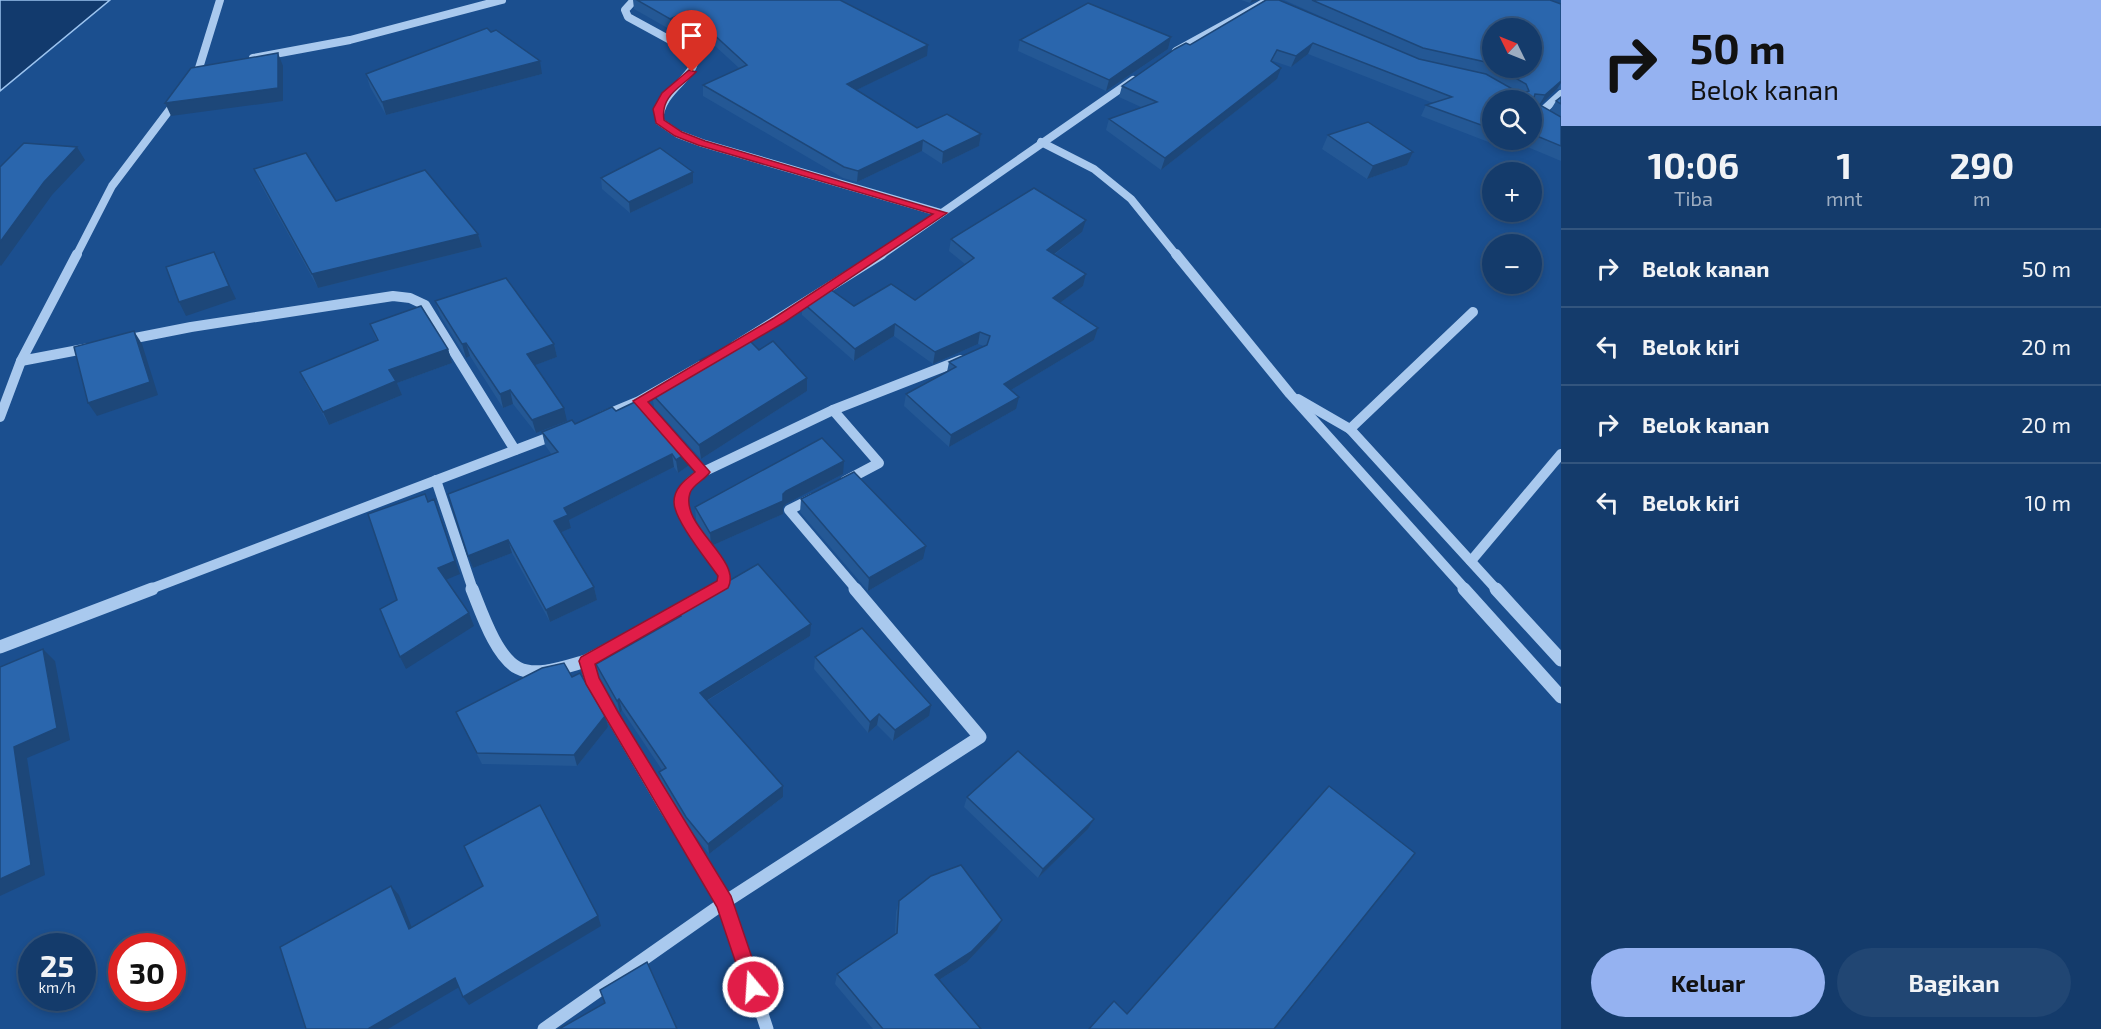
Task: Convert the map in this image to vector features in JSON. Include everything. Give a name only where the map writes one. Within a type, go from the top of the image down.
[{"type":"street","points":[[187,86],[199,68],[220,0]]},
{"type":"street","points":[[246,59],[350,40],[481,3],[502,0]]},
{"type":"street","points":[[634,0],[625,10],[628,16],[694,53],[696,57],[697,63],[692,72],[665,94],[657,109],[659,121],[678,134],[702,143],[941,213]]},
{"type":"street","points":[[1169,55],[1271,2]]},
{"type":"street","points":[[199,68],[211,66]]},
{"type":"street","points":[[729,349],[889,250],[1140,75]]},
{"type":"street","points":[[0,417],[21,361],[112,186],[180,94]]},
{"type":"street","points":[[1542,107],[1561,94]]},
{"type":"street","points":[[1542,116],[1549,120]]},
{"type":"street","points":[[1041,142],[1094,169],[1131,199],[1290,394],[1561,697]]},
{"type":"street","points":[[112,343],[191,327],[393,296],[410,298],[425,305],[515,450]]},
{"type":"street","points":[[1350,429],[1473,312]]},
{"type":"street","points":[[21,361],[100,345]]},
{"type":"street","points":[[588,422],[643,405],[719,355]]},
{"type":"street","points":[[436,480],[469,579],[491,634],[506,661],[517,668],[536,671],[586,661],[723,584],[725,576],[686,516],[681,503],[685,487],[703,472],[833,410],[920,378],[971,356]]},
{"type":"street","points":[[1290,394],[1350,429],[1561,660]]},
{"type":"street","points":[[833,410],[879,463],[839,484]]},
{"type":"street","points":[[0,647],[567,430]]},
{"type":"street","points":[[667,432],[703,472]]},
{"type":"street","points":[[1471,561],[1561,454]]},
{"type":"street","points":[[544,1029],[725,902],[980,737],[789,510],[819,495]]},
{"type":"street","points":[[586,661],[597,689],[665,807],[725,902],[767,1029]]},
{"type":"water","points":[[0,0],[110,0],[0,91]]},
{"type":"building","points":[[637,0],[840,0],[928,45],[847,84],[917,128],[947,114],[981,134],[943,152],[923,140],[858,171],[844,167],[703,85],[747,65],[688,11],[670,19]]},
{"type":"building","points":[[1266,0],[1279,0],[1419,59],[1482,73],[1482,78],[1493,78],[1514,90],[1482,90],[1482,125],[1426,105],[1452,97],[1313,43],[1296,56],[1277,50],[1271,61],[1281,68],[1165,158],[1109,119],[1157,102],[1122,86],[1175,49],[1186,43],[1190,45]]},
{"type":"building","points":[[1312,0],[1550,0],[1561,4],[1561,81],[1545,95],[1542,95],[1542,90],[1529,90],[1526,84],[1516,78],[1542,78],[1542,18],[1482,18],[1482,61],[1423,48]]},
{"type":"building","points":[[1088,3],[1171,37],[1109,80],[1020,40]]},
{"type":"building","points":[[487,28],[491,32],[496,30],[540,61],[382,102],[366,74]]},
{"type":"building","points":[[278,53],[278,88],[165,103],[191,68]]},
{"type":"building","points":[[1542,106],[1561,117],[1561,146],[1542,138]]},
{"type":"building","points":[[1368,122],[1413,152],[1373,166],[1328,135]]},
{"type":"building","points":[[24,143],[77,147],[44,182],[0,242],[0,167]]},
{"type":"building","points":[[660,148],[693,172],[629,202],[601,178]]},
{"type":"building","points":[[306,153],[336,201],[425,170],[478,234],[312,274],[254,169]]},
{"type":"building","points":[[1034,188],[1086,220],[1047,250],[1086,274],[1053,298],[1098,328],[1004,384],[1019,397],[951,435],[906,394],[956,367],[949,362],[987,345],[990,336],[980,332],[935,352],[895,324],[855,349],[802,302],[827,287],[854,306],[891,284],[915,300],[974,258],[951,239]]},
{"type":"building","points":[[214,252],[229,286],[179,302],[166,267]]},
{"type":"building","points":[[506,278],[554,344],[527,354],[564,408],[532,420],[510,390],[500,394],[466,343],[462,344],[435,301]]},
{"type":"building","points":[[421,306],[448,349],[389,370],[396,381],[323,412],[300,372],[378,340],[370,324]]},
{"type":"building","points":[[134,331],[150,382],[88,403],[74,347]]},
{"type":"building","points":[[746,337],[759,350],[773,341],[807,378],[699,445],[652,394],[707,367],[700,360]]},
{"type":"building","points":[[639,400],[687,453],[676,460],[672,454],[564,508],[568,515],[554,521],[594,587],[546,610],[508,540],[468,556],[448,494],[558,452],[542,432],[572,420],[575,424],[612,407],[616,411]]},
{"type":"building","points":[[822,438],[844,461],[786,491],[783,494],[783,501],[710,533],[695,507]]},
{"type":"building","points":[[854,472],[926,546],[869,578],[801,499]]},
{"type":"building","points":[[425,494],[428,502],[434,499],[455,561],[438,568],[469,613],[400,657],[380,609],[397,600],[368,514]]},
{"type":"building","points":[[758,564],[811,624],[700,693],[783,786],[708,844],[686,817],[659,772],[666,768],[619,699],[617,701],[596,664],[681,616],[677,611]]},
{"type":"building","points":[[862,628],[931,705],[895,730],[879,714],[870,722],[815,657]]},
{"type":"building","points":[[43,649],[57,728],[14,747],[31,865],[0,879],[0,667]]},
{"type":"building","points":[[564,663],[572,677],[580,673],[605,716],[574,755],[477,753],[456,712],[542,668]]},
{"type":"building","points":[[1018,751],[1094,819],[1043,869],[967,797]]},
{"type":"building","points":[[1329,786],[1415,853],[1274,1029],[1089,1029],[1114,1001],[1127,1014]]},
{"type":"building","points":[[540,805],[598,916],[463,997],[455,978],[368,1029],[306,1029],[280,947],[391,886],[409,929],[483,886],[464,846]]},
{"type":"building","points":[[961,865],[1002,920],[971,952],[935,975],[981,1029],[883,1029],[837,974],[897,933],[899,901],[931,876]]},
{"type":"building","points":[[647,962],[677,1029],[559,1029],[605,1003],[600,990]]},
{"type":"route","points":[[692,72],[665,94],[657,109],[659,121],[678,134],[941,213],[889,250],[778,321],[639,401],[703,472],[685,487],[681,503],[686,516],[725,576],[723,584],[718,589],[603,654],[586,661],[591,680],[665,807],[725,902],[753,987]]}]
